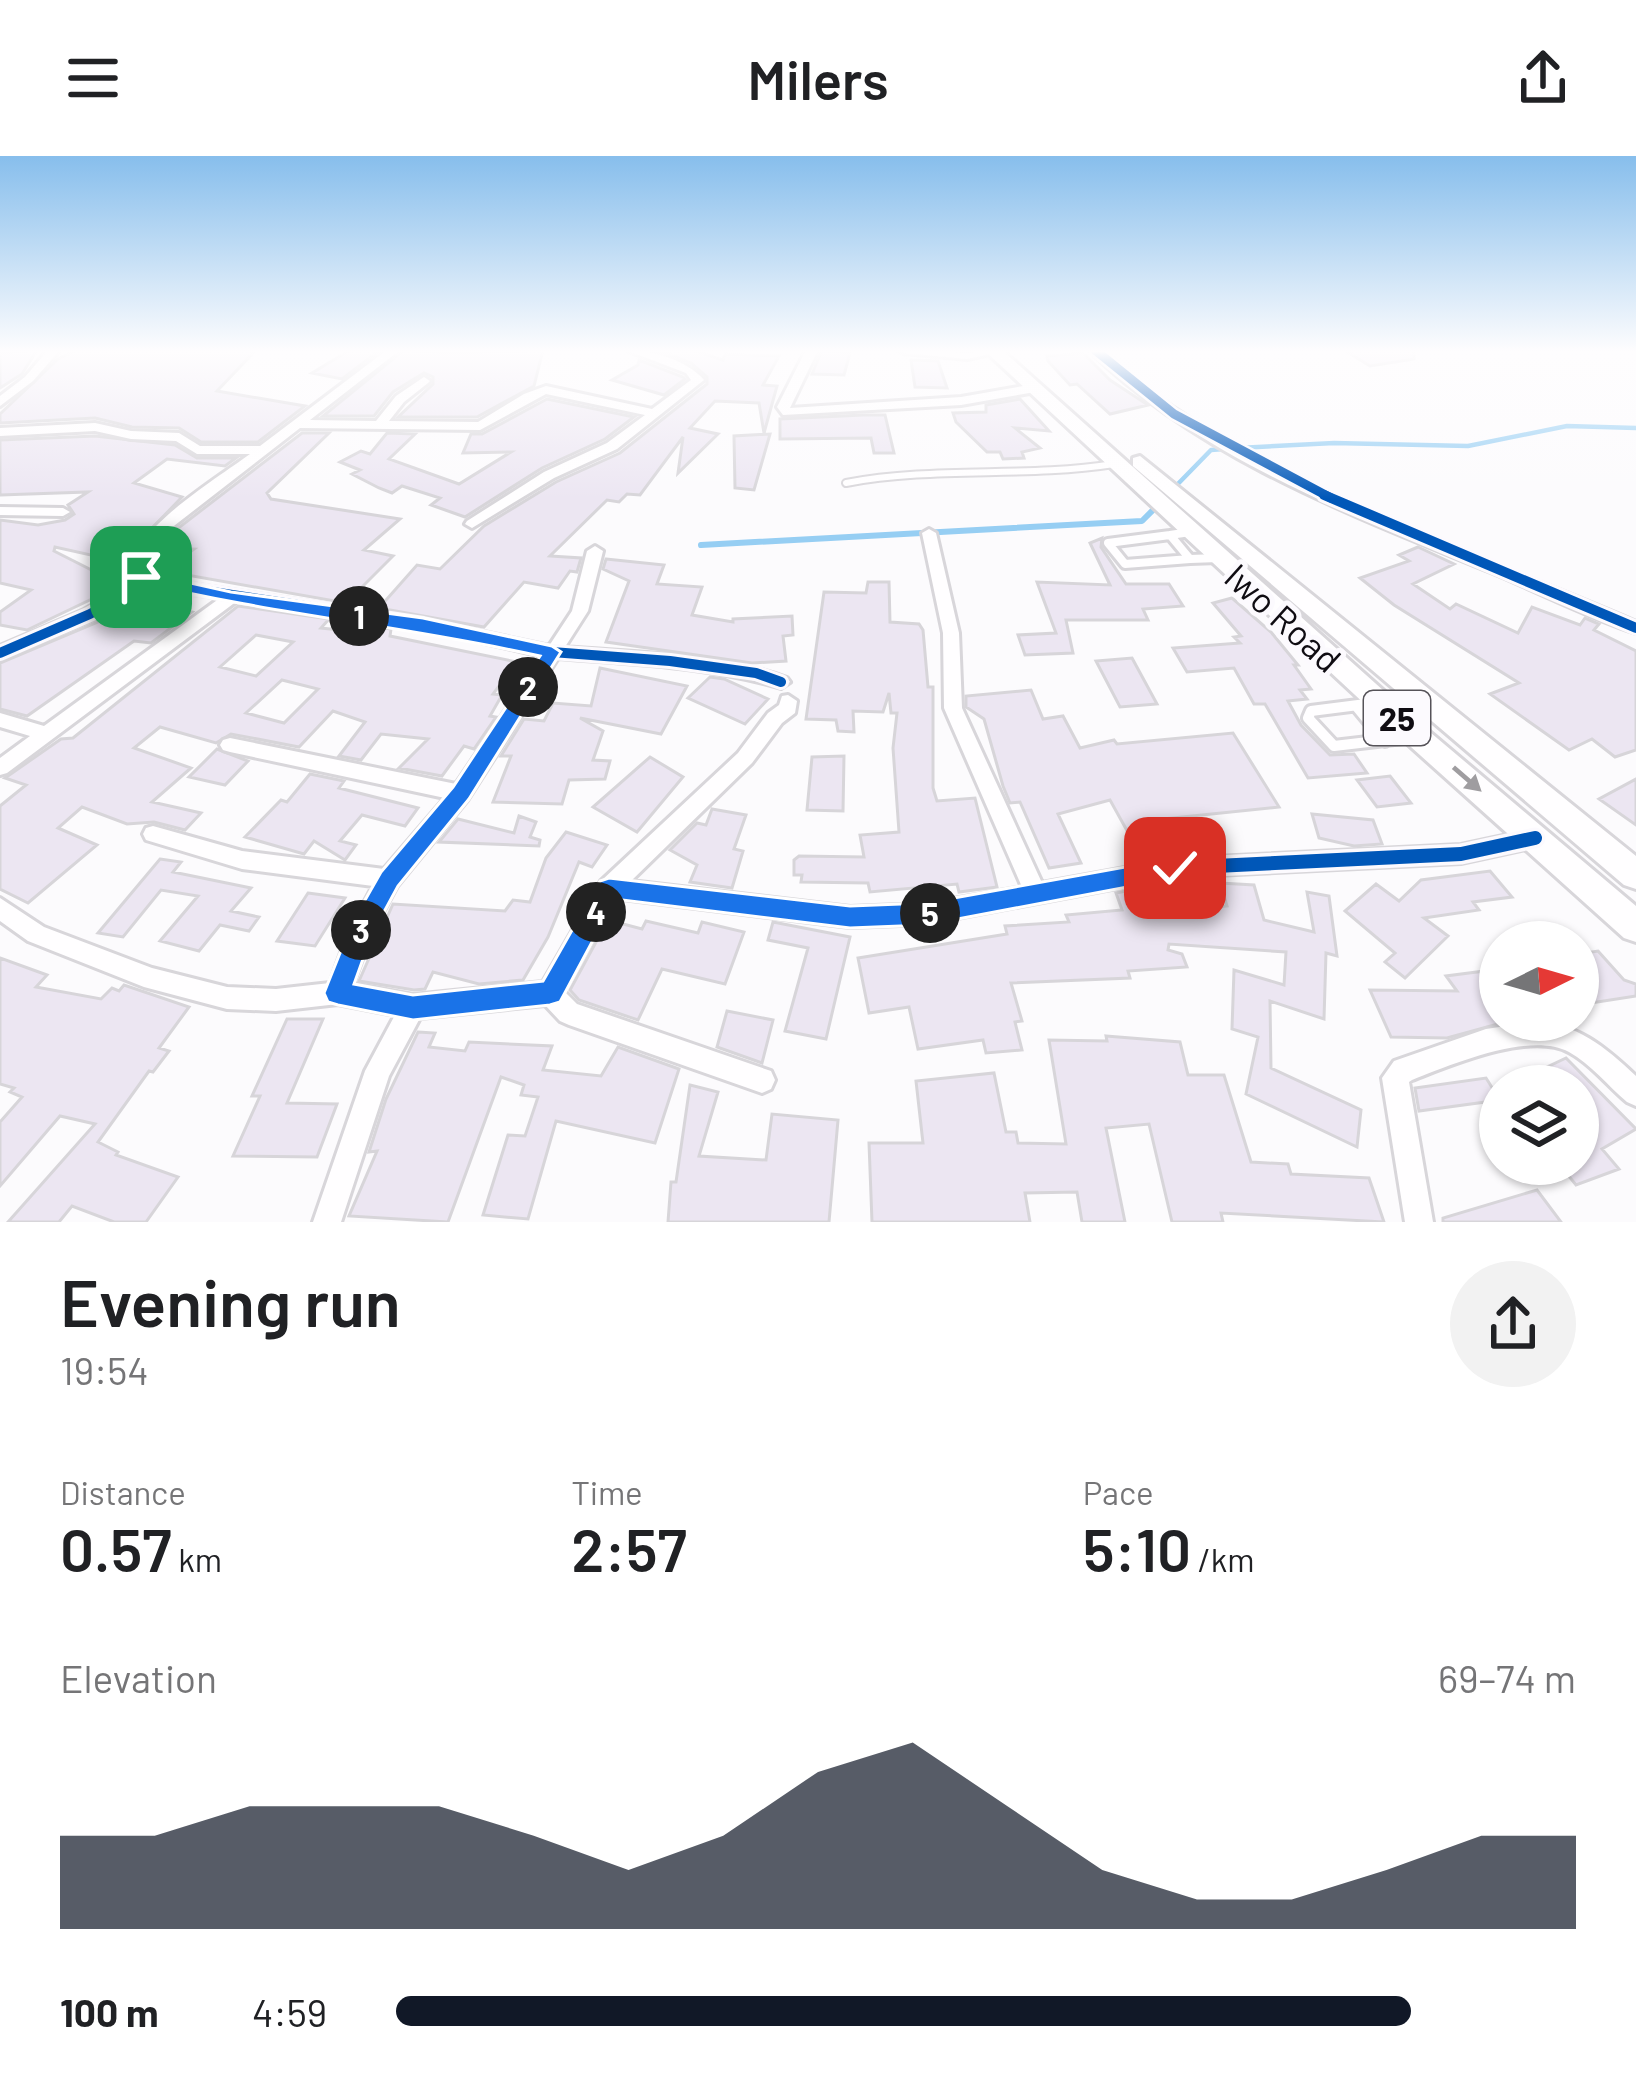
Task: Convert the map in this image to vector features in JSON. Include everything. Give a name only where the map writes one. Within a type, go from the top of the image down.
[{"type":"main road","name":"Iwo Road","points":[[1047,400],[1119,463],[1164,492],[1192,546],[1367,704],[1421,740],[1636,927]]},
{"type":"main road","name":"Iwo Road","points":[[1055,400],[1636,875]]},
{"type":"street","points":[[328,400],[155,533],[138,559],[137,571],[147,582],[423,624],[552,652],[756,674],[785,691],[788,708],[745,758],[609,888],[550,993]]},
{"type":"street","points":[[379,426],[400,400]]},
{"type":"street","points":[[296,424],[480,426],[527,400]]},
{"type":"street","points":[[587,400],[654,413]]},
{"type":"street","points":[[472,524],[549,475],[612,446],[672,400]]},
{"type":"street","points":[[787,400],[788,412],[968,400]]},
{"type":"street","points":[[1155,400],[1214,438],[1396,526],[1636,628]]},
{"type":"street","points":[[0,432],[95,427],[131,435],[178,437],[197,450],[260,450]]},
{"type":"street","points":[[0,511],[63,512]]},
{"type":"street","points":[[928,533],[951,633],[953,708],[1035,892]]},
{"type":"street","points":[[338,993],[361,931],[389,879],[461,793],[580,611],[595,551]]},
{"type":"street","points":[[0,653],[90,614],[147,582]]},
{"type":"street","points":[[0,768],[231,598]]},
{"type":"street","points":[[0,720],[44,733]]},
{"type":"street","points":[[230,745],[461,793]]},
{"type":"street","points":[[153,834],[242,860],[389,879]]},
{"type":"street","points":[[609,888],[850,917],[926,914],[1175,868],[1462,854],[1535,838]]},
{"type":"street","points":[[0,908],[36,934],[152,979],[227,998],[276,1000],[338,993],[413,1007],[550,993]]},
{"type":"street","points":[[550,993],[569,1013],[762,1080]]},
{"type":"street","points":[[327,1222],[378,1071],[413,1007]]},
{"type":"street","points":[[1419,1222],[1395,1078],[1403,1070],[1523,1034],[1549,1033],[1581,1046],[1636,1093]]},
{"type":"lane","points":[[846,483],[922,472],[1071,473],[1119,463]]},
{"type":"lane","points":[[1108,543],[1192,546],[1124,564],[1108,543]]},
{"type":"lane","points":[[1385,741],[1367,704],[1312,711],[1308,718],[1334,746],[1421,740]]},
{"type":"building","points":[[15,400],[268,400],[305,406],[258,442],[201,442],[179,428],[132,427],[95,418],[0,423],[0,414]]},
{"type":"building","points":[[343,400],[387,400],[374,416],[323,416]]},
{"type":"building","points":[[416,400],[509,400],[477,417],[398,417]]},
{"type":"building","points":[[546,400],[634,417],[605,439],[542,468],[465,517],[431,505],[440,498],[402,486],[392,493],[379,488],[352,474],[360,470],[340,462],[361,451],[370,454],[387,433],[415,434],[389,459],[459,484],[511,452],[463,453],[471,434],[482,434]]},
{"type":"building","points":[[687,400],[773,400],[764,433],[759,403],[715,401],[690,428],[718,434],[678,473],[683,437],[640,495],[627,494],[619,502],[607,500],[550,556],[581,558],[577,572],[570,571],[558,588],[524,582],[484,627],[379,608],[417,565],[440,569],[484,526],[556,482],[620,453]]},
{"type":"building","points":[[1021,400],[1049,431],[1015,428],[1040,448],[1022,452],[1024,458],[1003,459],[1000,452],[987,452],[956,422],[953,413],[986,412],[986,405]]},
{"type":"building","points":[[1094,400],[1140,400],[1148,405],[1110,414]]},
{"type":"building","points":[[885,415],[894,453],[874,453],[871,438],[780,439],[780,419]]},
{"type":"building","points":[[302,433],[329,433],[267,493],[271,499],[400,519],[364,550],[393,556],[346,603],[164,571],[194,549],[159,548],[164,539]]},
{"type":"building","points":[[770,434],[754,490],[735,488],[734,436]]},
{"type":"building","points":[[95,436],[175,445],[197,458],[236,458],[225,466],[167,459],[134,483],[182,497],[134,547],[119,547],[104,558],[55,547],[54,551],[121,585],[27,630],[0,625],[0,612],[31,590],[0,583],[0,520],[38,525],[65,520],[74,514],[68,505],[88,492],[0,495],[0,440]]},
{"type":"building","points":[[1102,538],[1101,547],[1126,584],[1169,584],[1183,606],[1143,609],[1148,620],[1066,620],[1073,653],[1025,655],[1018,635],[1056,633],[1037,582],[1110,585],[1090,543]]},
{"type":"building","points":[[1418,547],[1454,564],[1413,584],[1450,609],[1456,604],[1518,633],[1532,607],[1580,625],[1585,618],[1599,624],[1594,630],[1636,651],[1636,750],[1615,757],[1592,739],[1569,750],[1490,694],[1519,683],[1394,605],[1360,578],[1409,561],[1399,555]]},
{"type":"building","points":[[606,559],[664,565],[657,584],[702,587],[692,615],[733,622],[792,616],[793,635],[783,636],[786,661],[752,663],[606,642],[629,581],[603,569]]},
{"type":"building","points":[[868,582],[889,582],[890,622],[919,624],[923,630],[928,687],[933,687],[933,788],[937,801],[975,798],[997,887],[959,892],[957,884],[870,892],[868,883],[801,882],[802,875],[794,875],[794,860],[799,856],[864,857],[860,835],[899,832],[893,748],[897,713],[891,713],[889,693],[883,712],[853,711],[854,732],[838,731],[836,720],[806,719],[824,592],[866,593]]},
{"type":"building","points":[[1232,598],[1271,632],[1298,665],[1294,665],[1311,689],[1300,690],[1307,699],[1288,701],[1301,725],[1330,755],[1354,754],[1367,773],[1308,778],[1265,704],[1254,704],[1234,668],[1187,672],[1173,648],[1240,643],[1234,637],[1241,636],[1213,603]]},
{"type":"building","points":[[135,600],[192,612],[151,643],[134,641],[27,716],[0,709],[0,663],[98,622]]},
{"type":"building","points":[[238,606],[329,619],[321,628],[358,632],[365,625],[391,629],[390,636],[517,662],[493,694],[502,695],[490,716],[496,717],[474,749],[464,746],[442,776],[399,768],[428,739],[381,734],[361,760],[339,756],[365,722],[333,711],[299,747],[231,734],[216,743],[160,727],[134,748],[191,768],[152,802],[201,813],[185,830],[154,822],[127,824],[82,807],[58,828],[97,845],[28,903],[0,889],[0,806],[26,785],[5,778],[61,739],[73,738]],"holes":[[[256,635],[293,642],[256,676],[220,667]],[[282,680],[318,689],[284,723],[246,713]]]},
{"type":"building","points":[[1132,658],[1157,704],[1120,707],[1096,661]]},
{"type":"building","points":[[600,668],[687,686],[661,734],[580,718],[603,731],[593,760],[610,761],[605,779],[569,780],[562,804],[493,802],[511,756],[501,756],[524,719],[544,721],[553,703],[591,706]]},
{"type":"building","points":[[710,677],[768,699],[745,724],[688,698]]},
{"type":"building","points":[[1031,690],[1043,719],[1063,716],[1080,748],[1114,740],[1117,744],[1233,733],[1279,807],[1163,819],[1174,838],[1135,845],[1110,800],[1058,814],[1081,863],[1049,868],[1020,802],[1010,803],[984,719],[966,707],[966,696]]},
{"type":"building","points":[[217,749],[248,761],[225,785],[189,777]]},
{"type":"building","points":[[844,756],[843,811],[807,810],[812,757]]},
{"type":"building","points":[[650,757],[683,777],[637,832],[593,807]]},
{"type":"building","points":[[310,774],[344,781],[339,788],[418,808],[405,826],[362,815],[340,841],[356,845],[345,860],[314,841],[304,854],[245,837],[281,800],[287,802]]},
{"type":"building","points":[[1390,776],[1411,803],[1377,807],[1357,780]]},
{"type":"building","points":[[1636,779],[1636,825],[1599,799]]},
{"type":"building","points":[[712,809],[746,815],[734,849],[743,851],[732,888],[690,882],[697,865],[670,850],[697,823],[706,825]]},
{"type":"building","points":[[1312,814],[1373,820],[1382,844],[1354,846],[1319,838]]},
{"type":"building","points":[[519,816],[536,822],[530,837],[540,840],[539,846],[439,842],[458,819],[514,833]]},
{"type":"building","points":[[566,832],[607,845],[592,867],[579,862],[548,937],[523,980],[479,984],[433,972],[425,989],[414,990],[359,981],[393,904],[505,911],[513,900],[530,902],[546,858]]},
{"type":"building","points":[[160,859],[181,862],[173,872],[251,888],[231,911],[259,917],[249,931],[220,925],[199,951],[160,941],[198,896],[161,890],[123,937],[98,933]]},
{"type":"building","points":[[1490,871],[1512,897],[1473,902],[1479,910],[1424,918],[1448,936],[1405,978],[1385,962],[1395,953],[1345,911],[1376,884],[1399,901],[1421,880]]},
{"type":"building","points":[[1220,883],[1254,885],[1264,920],[1314,932],[1307,892],[1329,896],[1337,956],[1326,953],[1324,1019],[1270,1001],[1271,1068],[1361,1110],[1357,1147],[1246,1094],[1258,1037],[1232,1029],[1234,970],[1284,985],[1286,952],[1169,944],[1168,950],[1182,954],[1187,967],[1128,971],[1130,978],[1011,983],[1022,1021],[1015,1022],[1022,1050],[986,1053],[983,1040],[918,1049],[909,1007],[869,1013],[858,958],[1007,934],[1005,926],[1069,922],[1066,915],[1122,910],[1116,893],[1157,885],[1167,912],[1227,906]]},
{"type":"building","points":[[308,893],[345,898],[315,946],[277,941]]},
{"type":"building","points":[[608,920],[642,929],[646,921],[698,933],[702,922],[744,932],[725,984],[662,969],[638,1020],[579,1000],[570,990]]},
{"type":"building","points":[[773,922],[850,937],[826,1039],[785,1031],[808,948],[768,940]]},
{"type":"building","points":[[1599,952],[1624,980],[1636,984],[1636,996],[1599,1002]]},
{"type":"building","points":[[0,958],[47,975],[36,987],[101,999],[112,988],[119,991],[124,985],[189,1007],[159,1048],[169,1051],[98,1142],[118,1152],[116,1155],[178,1177],[146,1222],[114,1222],[72,1206],[59,1222],[8,1222],[95,1124],[60,1116],[0,1186],[0,1122],[22,1097],[10,1092],[14,1088],[0,1084]]},
{"type":"building","points":[[1479,972],[1479,1029],[1447,1038],[1391,1037],[1370,990],[1457,991],[1446,976]]},
{"type":"building","points":[[727,1011],[773,1020],[762,1063],[717,1047]]},
{"type":"building","points":[[287,1019],[323,1019],[287,1103],[337,1104],[317,1157],[233,1156],[260,1096],[252,1096]]},
{"type":"building","points":[[418,1032],[435,1033],[429,1047],[465,1051],[469,1042],[552,1046],[543,1070],[601,1076],[618,1047],[679,1069],[655,1143],[556,1121],[528,1219],[483,1215],[508,1135],[525,1136],[538,1097],[521,1095],[524,1085],[501,1077],[448,1222],[349,1216],[377,1151],[369,1152],[386,1099]]},
{"type":"building","points":[[1106,1036],[1180,1042],[1188,1075],[1224,1075],[1251,1162],[1288,1164],[1291,1174],[1369,1178],[1384,1222],[1221,1213],[1223,1222],[1172,1222],[1149,1124],[1106,1128],[1125,1222],[1082,1222],[1077,1192],[1025,1193],[1030,1222],[872,1222],[869,1143],[923,1143],[916,1081],[994,1073],[1006,1132],[1016,1132],[1018,1143],[1066,1144],[1049,1040],[1107,1041]]},
{"type":"building","points":[[1479,1079],[1479,1103],[1419,1111],[1415,1088]]},
{"type":"building","points":[[690,1085],[718,1092],[699,1156],[766,1160],[772,1114],[838,1120],[829,1222],[668,1222]]},
{"type":"building","points":[[1599,1091],[1636,1129],[1602,1149],[1619,1169],[1599,1176]]},
{"type":"building","points":[[1537,1190],[1561,1222],[1443,1222],[1443,1218]]},
{"type":"waterway","points":[[1238,448],[1334,443],[1468,446],[1567,426],[1636,428]]},
{"type":"waterway","points":[[1171,491],[1211,450],[1224,449]]},
{"type":"waterway","points":[[701,545],[1142,521],[1158,505]]},
{"type":"cycle path","points":[[1155,400],[1228,446],[1342,504],[1636,628]]},
{"type":"cycle path","points":[[0,653],[90,614],[147,582],[423,624],[552,652],[670,661],[756,673],[781,682]]},
{"type":"cycle path","points":[[609,888],[850,917],[925,914],[1175,868],[1461,854],[1535,838]]},
{"type":"route","points":[[141,577],[231,598],[423,624],[552,652],[461,793],[389,879],[361,931],[338,993],[413,1007],[550,993],[609,888],[850,917],[926,914],[1175,868]]}]
